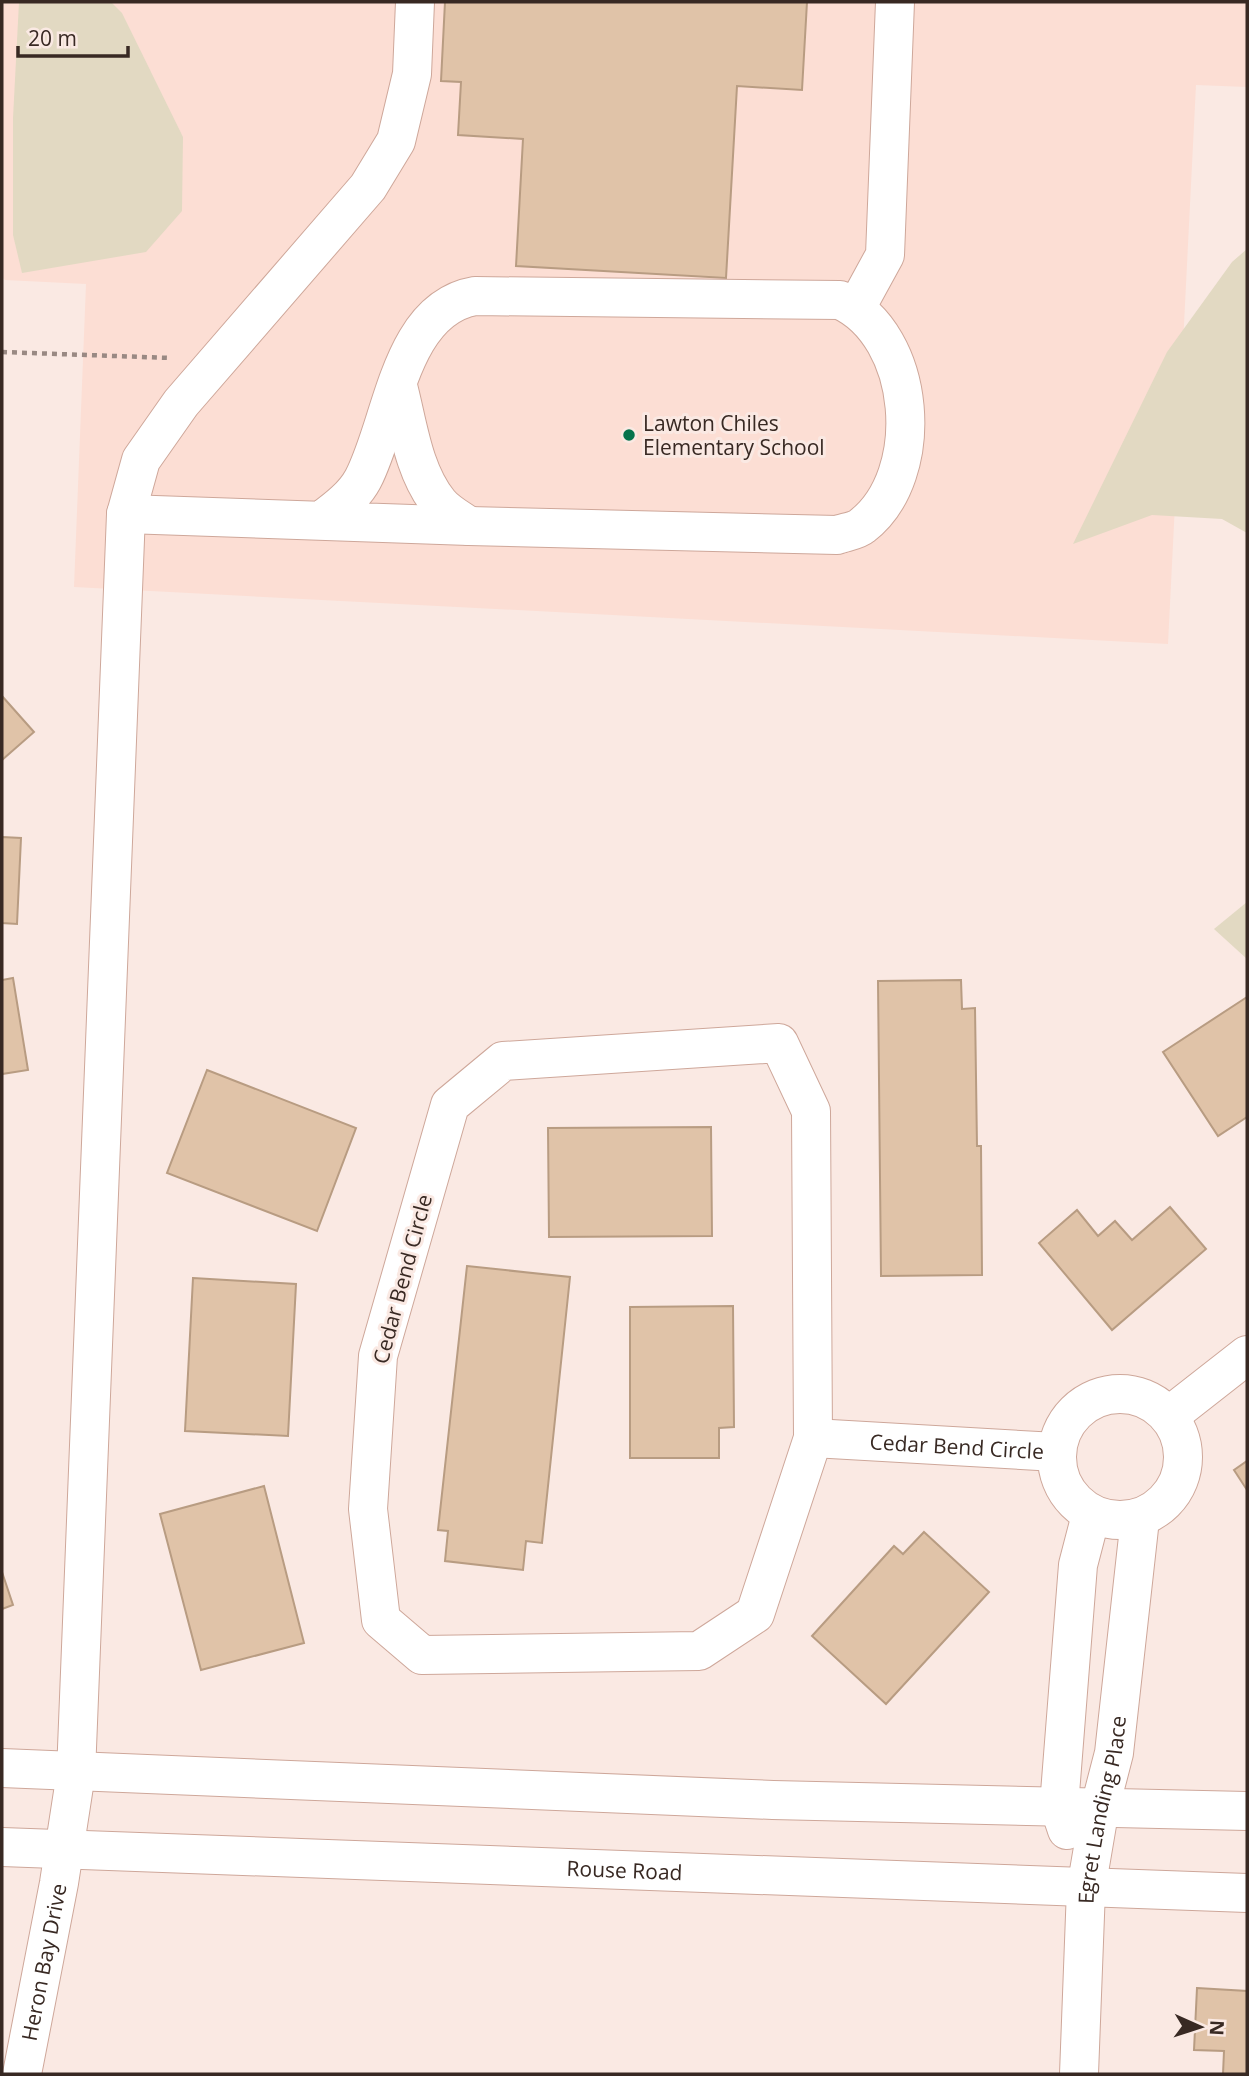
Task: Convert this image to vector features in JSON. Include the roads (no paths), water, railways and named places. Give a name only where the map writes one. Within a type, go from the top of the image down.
[{"type":"street","name":"Heron Bay Drive","points":[[22,2074],[59,1882],[76,1773],[126,514],[141,460],[181,403],[368,187],[396,141],[412,74],[415,2]]},
{"type":"street","points":[[856,308],[885,255],[895,2]]},
{"type":"street","points":[[126,514],[469,526],[837,535],[860,528],[882,505],[898,476],[905,443],[903,391],[897,370],[869,320],[856,308],[840,300],[475,296],[460,299],[425,325],[411,350],[362,481],[341,506],[322,520]]},
{"type":"street","points":[[398,386],[414,452],[427,484],[440,505],[469,526]]},
{"type":"street","name":"Cedar Bend Circle","points":[[779,1042],[811,1111],[813,1438],[755,1614],[699,1651],[422,1656],[381,1619],[368,1509],[378,1356],[450,1105],[503,1061],[779,1042]]},
{"type":"street","points":[[1169,1416],[1247,1355]]},
{"type":"street","points":[[1126,1393],[1150,1400],[1169,1416],[1181,1438],[1184,1463],[1177,1487],[1161,1507],[1139,1519],[1114,1521],[1091,1515],[1071,1499],[1059,1476],[1056,1452],[1063,1427],[1079,1408],[1101,1396],[1126,1393]]},
{"type":"street","name":"Cedar Bend Circle","points":[[813,1438],[1056,1452]]},
{"type":"street","name":"Egret Landing Place","points":[[1086,1889],[1059,1806],[1078,1565],[1091,1515]]},
{"type":"street","name":"Egret Landing Place","points":[[1086,1889],[1100,1807],[1113,1759],[1139,1519]]},
{"type":"street","points":[[1072,1646],[1125,1649]]},
{"type":"street","points":[[2,1768],[772,1800],[1247,1811]]},
{"type":"street","name":"Rouse Road","points":[[2,1847],[1247,1893]]},
{"type":"street","points":[[1079,2074],[1086,1889]]},
{"type":"place","name":"Lawton Chiles Elementary School","points":[[629,435]]}]
